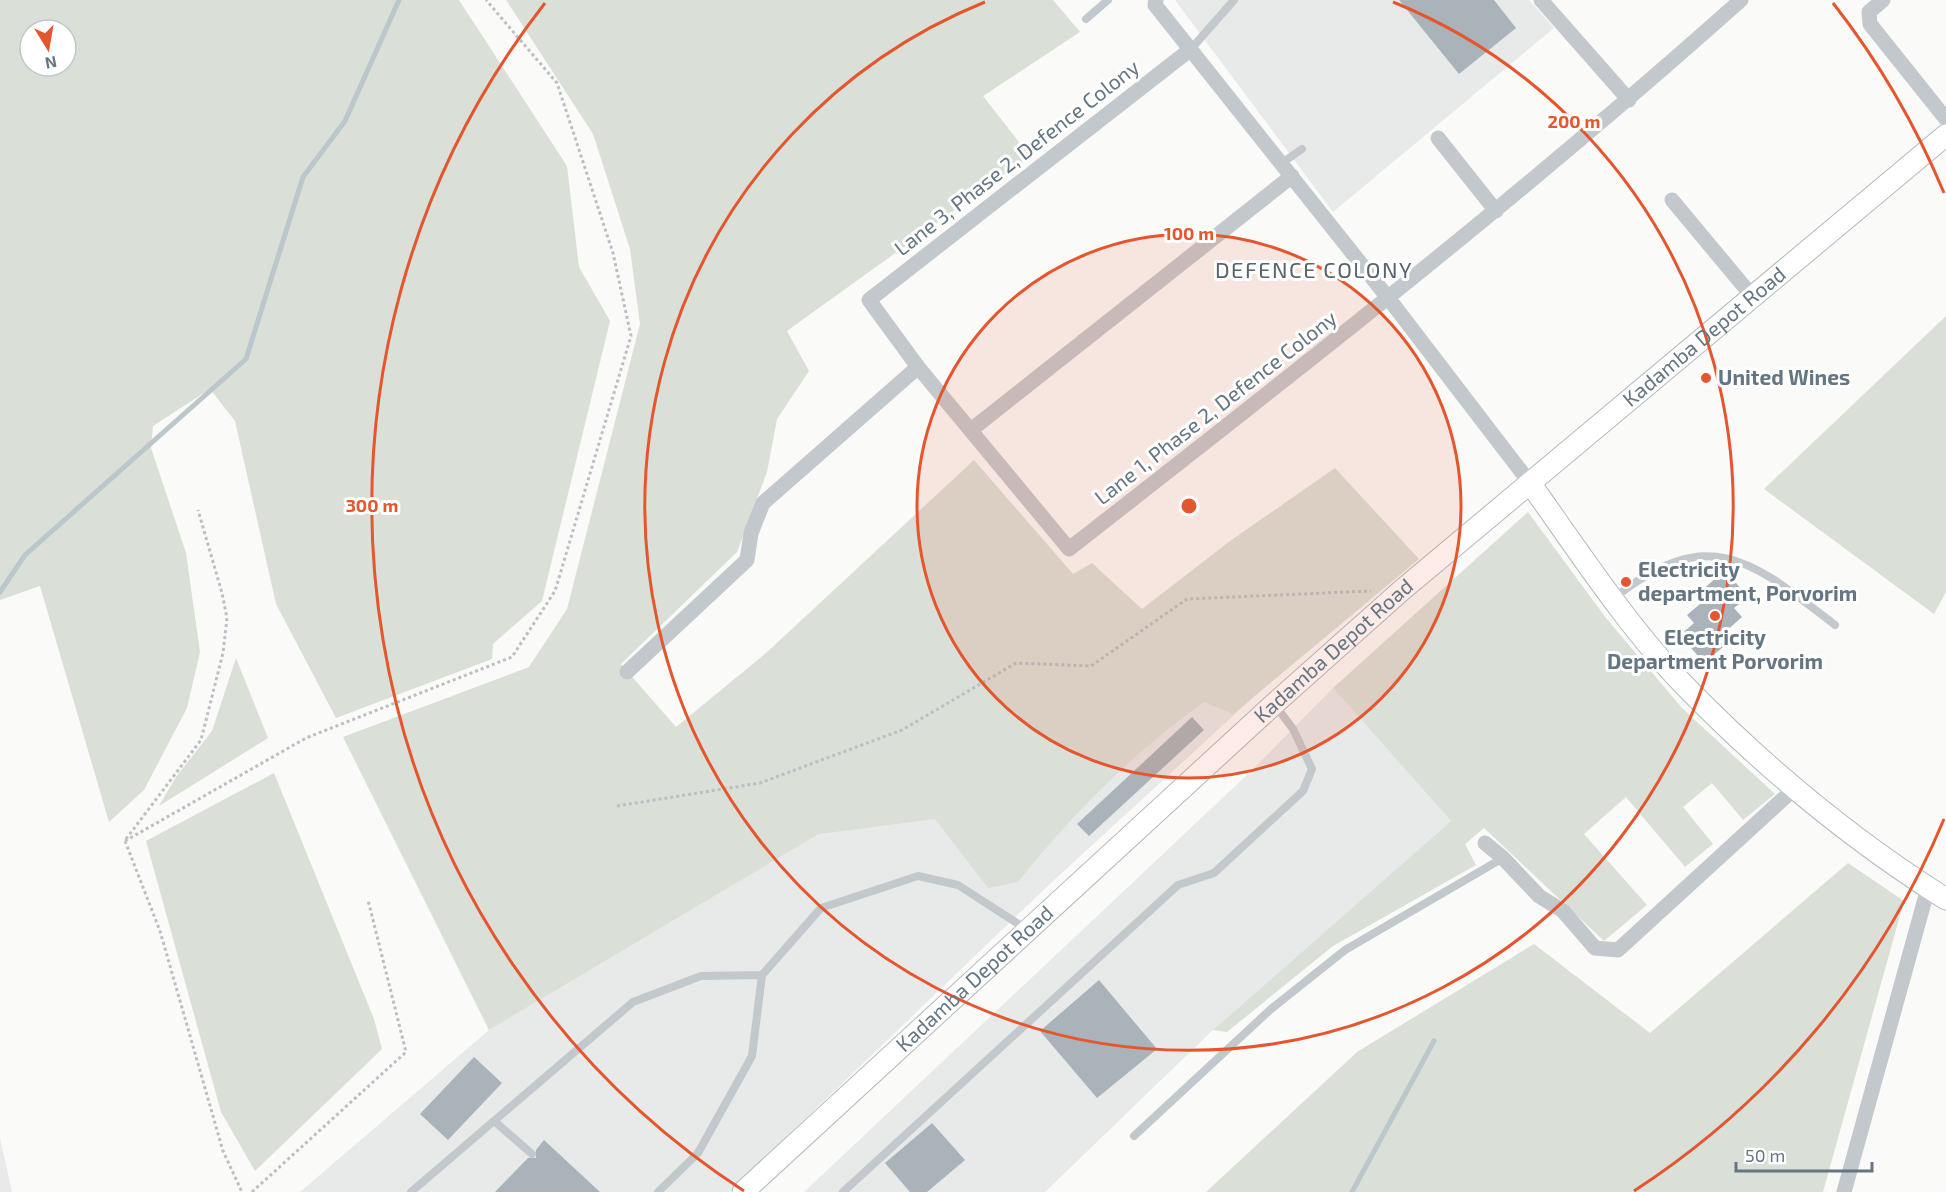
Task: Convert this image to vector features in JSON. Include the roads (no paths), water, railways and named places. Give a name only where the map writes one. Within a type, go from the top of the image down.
[{"type":"street","points":[[1156,0],[1155,5],[1389,299],[1530,483],[1613,599],[1684,685],[1795,788],[1878,855],[1946,899]]},
{"type":"street","points":[[1541,0],[1629,100]]},
{"type":"street","name":"Lane 1, Phase 2, Defence Colony","points":[[971,430],[1069,549],[1389,299],[1629,100],[1741,0]]},
{"type":"street","points":[[1883,0],[1869,12],[1870,24],[1946,119]]},
{"type":"street","name":"Lane 3, Phase 2, Defence Colony","points":[[918,367],[869,300],[1191,49]]},
{"type":"street","name":"Kadamba Depot Road","points":[[743,1192],[1027,929],[1402,590],[1946,135]]},
{"type":"street","points":[[1438,138],[1496,211]]},
{"type":"street","points":[[627,672],[747,560],[751,533],[763,503],[918,367],[971,430],[1292,176]]},
{"type":"street","points":[[1672,200],[1752,296]]},
{"type":"street","points":[[1485,843],[1503,858],[1539,896],[1563,911],[1595,948],[1618,950],[1795,788]]},
{"type":"street","points":[[1844,1192],[1928,888]]},
{"type":"lane","points":[[1086,19],[1108,0]]},
{"type":"lane","points":[[1191,49],[1234,0]]},
{"type":"lane","points":[[1282,163],[1302,149]]},
{"type":"lane","points":[[1613,599],[1635,582],[1658,570],[1695,555],[1712,556],[1745,563],[1771,576],[1835,625]]},
{"type":"lane","points":[[843,1192],[1178,885],[1214,873],[1303,791],[1312,769],[1293,729],[1274,704]]},
{"type":"lane","points":[[1134,1136],[1271,1009],[1345,950],[1503,858]]},
{"type":"lane","points":[[658,1192],[698,1154],[752,1056],[762,975],[821,908],[918,876],[958,885],[1027,929]]},
{"type":"lane","points":[[411,1192],[633,1002],[701,976],[762,975]]},
{"type":"lane","points":[[494,1121],[532,1154]]},
{"type":"waterway","points":[[0,592],[25,555],[246,359],[303,177],[345,121],[399,0]]},
{"type":"waterway","points":[[1352,1192],[1434,1041]]},
{"type":"place","name":"United Wines","points":[[1706,378]]},
{"type":"place","name":"Electricity department, Porvorim","points":[[1626,582]]},
{"type":"place","name":"Electricity Department Porvorim","points":[[1715,616]]},
{"type":"district","name":"DEFENCE COLONY","points":[[1314,270]]}]
